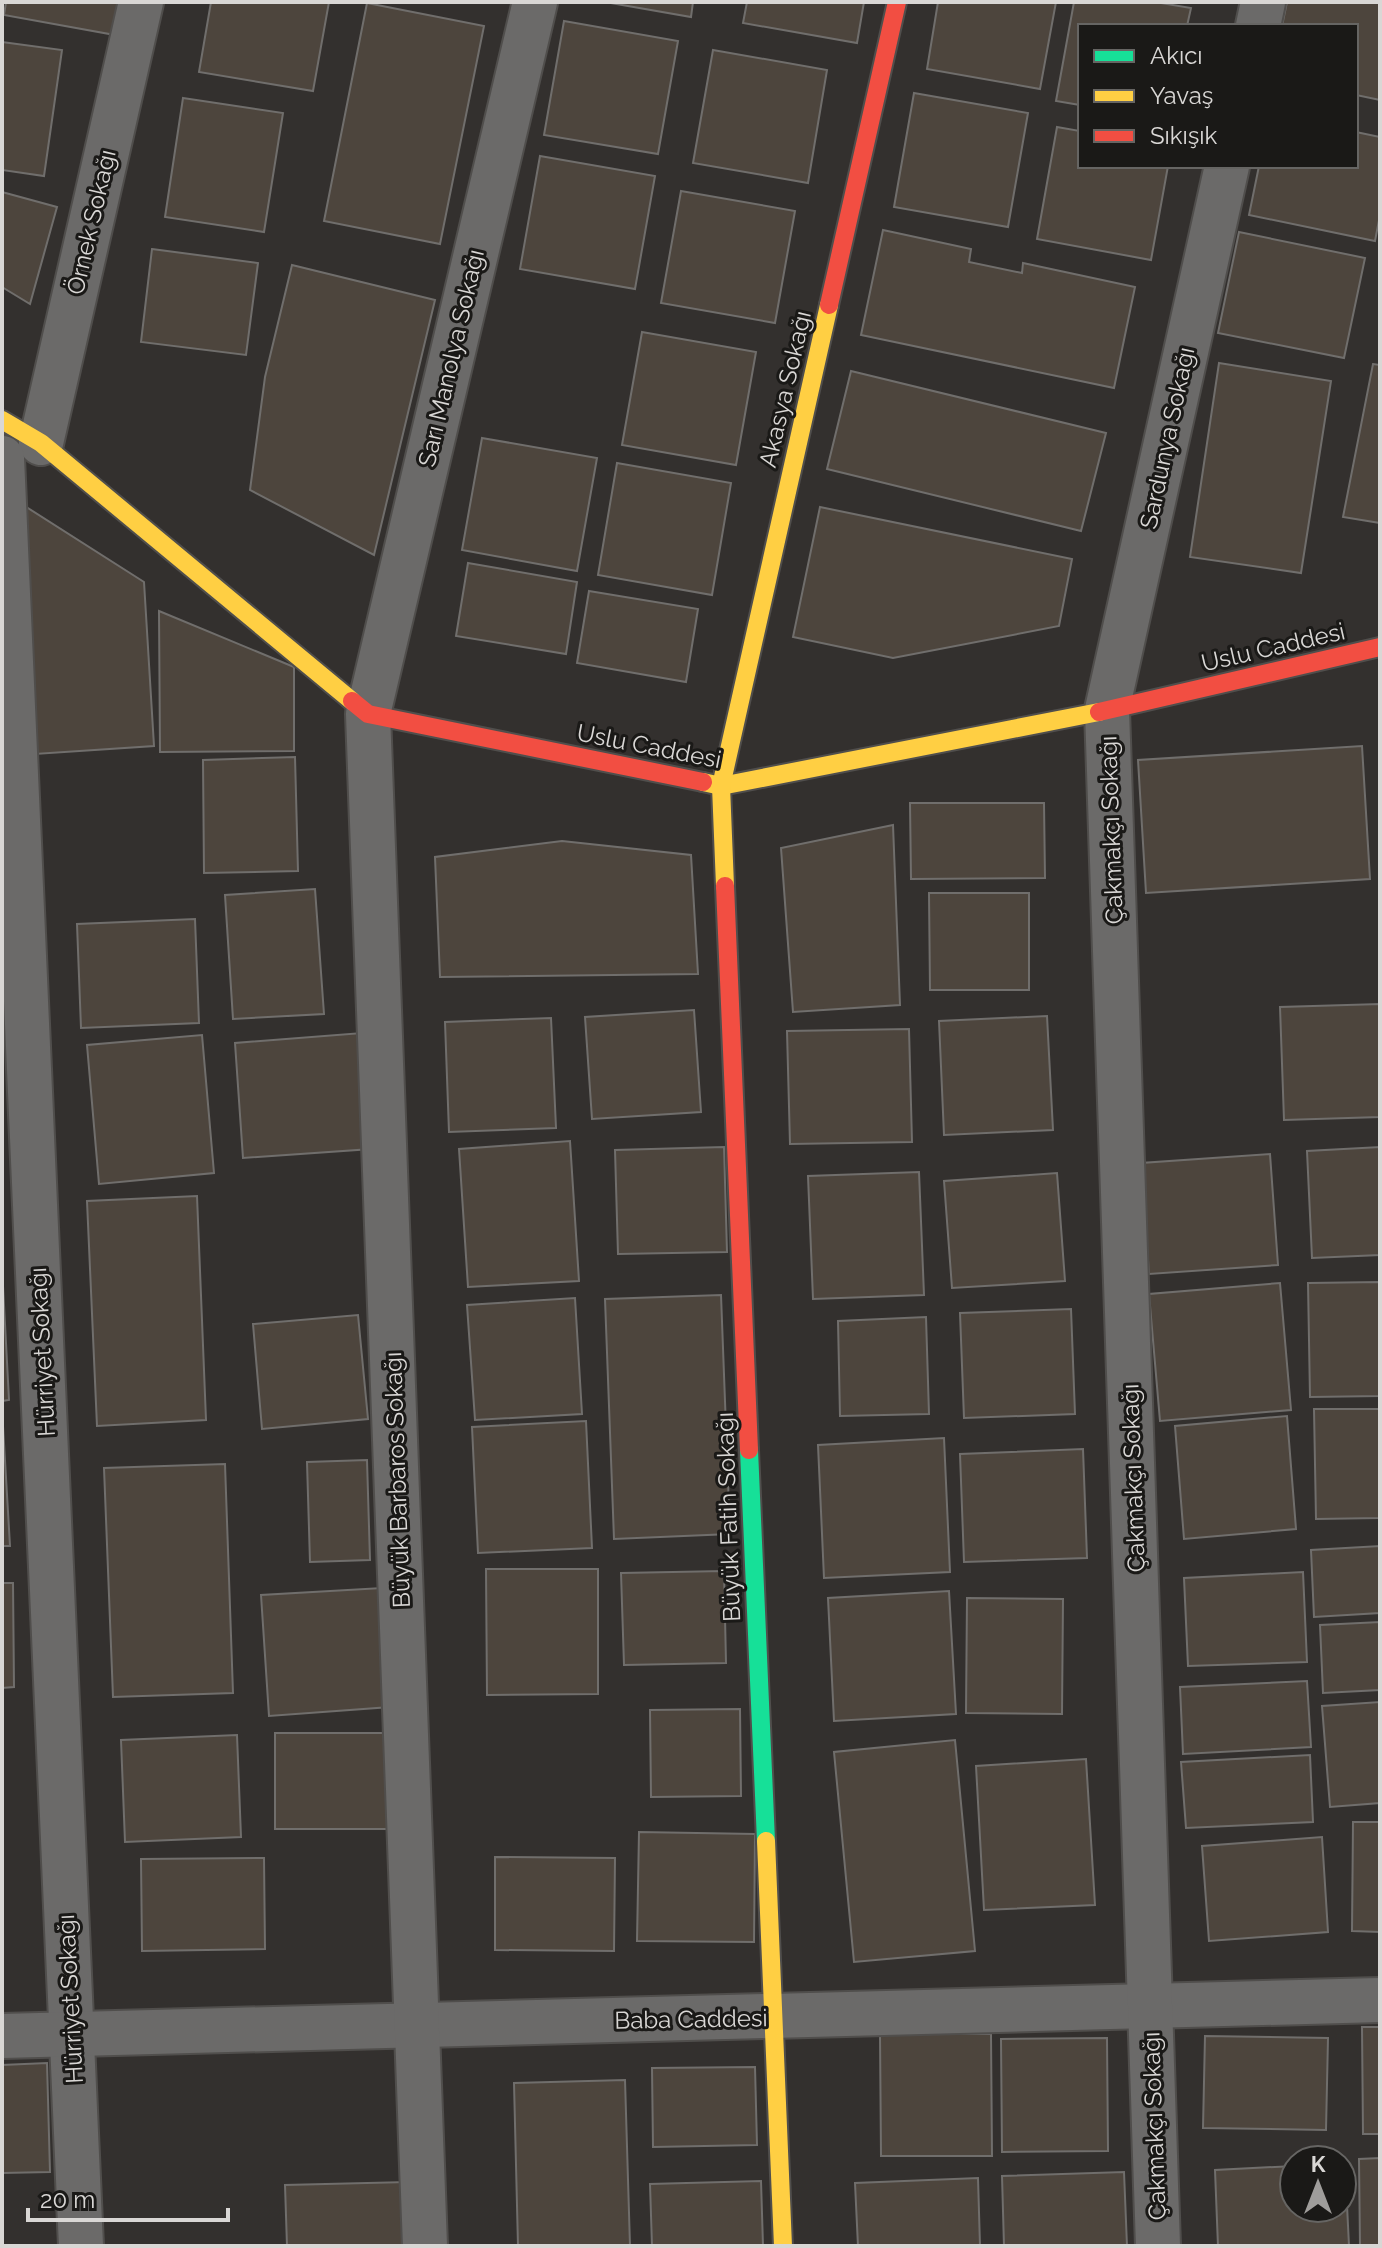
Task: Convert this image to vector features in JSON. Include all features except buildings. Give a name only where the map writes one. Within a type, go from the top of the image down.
[{"type":"street","name":"Örnek Sokağı","points":[[22,450],[141,2]]},
{"type":"street","name":"Sarı Manolya Sokağı","points":[[368,714],[535,2]]},
{"type":"street","name":"Akasya Sokağı","points":[[721,786],[897,2]]},
{"type":"street","points":[[1258,24],[1263,2]]},
{"type":"street","name":"Sardunya Sokağı","points":[[1107,710],[1227,168]]},
{"type":"street","name":"Uslu Caddesi","points":[[2,420],[22,450],[368,714],[721,786],[1107,710],[1380,647]]},
{"type":"street","name":"Hürriyet Sokağı","points":[[22,450],[81,2246]]},
{"type":"street","name":"Çakmakçı Sokağı","points":[[1107,710],[1158,2246]]},
{"type":"street","name":"Büyük Barbaros Sokağı","points":[[368,714],[425,2246]]},
{"type":"street","name":"Büyük Fatih Sokağı","points":[[721,786],[783,2246]]},
{"type":"street","name":"Baba Caddesi","points":[[2,2036],[1380,2000]]},
{"type":"traffic: fast","points":[[749,1450],[766,1841]]},
{"type":"traffic: slow","points":[[725,886],[721,786],[829,305]]},
{"type":"traffic: slow","points":[[2,420],[41,443],[352,701]]},
{"type":"traffic: slow","points":[[703,782],[721,786],[1099,712]]},
{"type":"traffic: slow","points":[[766,1841],[783,2246]]},
{"type":"traffic: jam","points":[[829,305],[897,2]]},
{"type":"traffic: jam","points":[[1099,712],[1380,647]]},
{"type":"traffic: jam","points":[[352,701],[368,714],[703,782]]},
{"type":"traffic: jam","points":[[725,886],[749,1450]]}]
